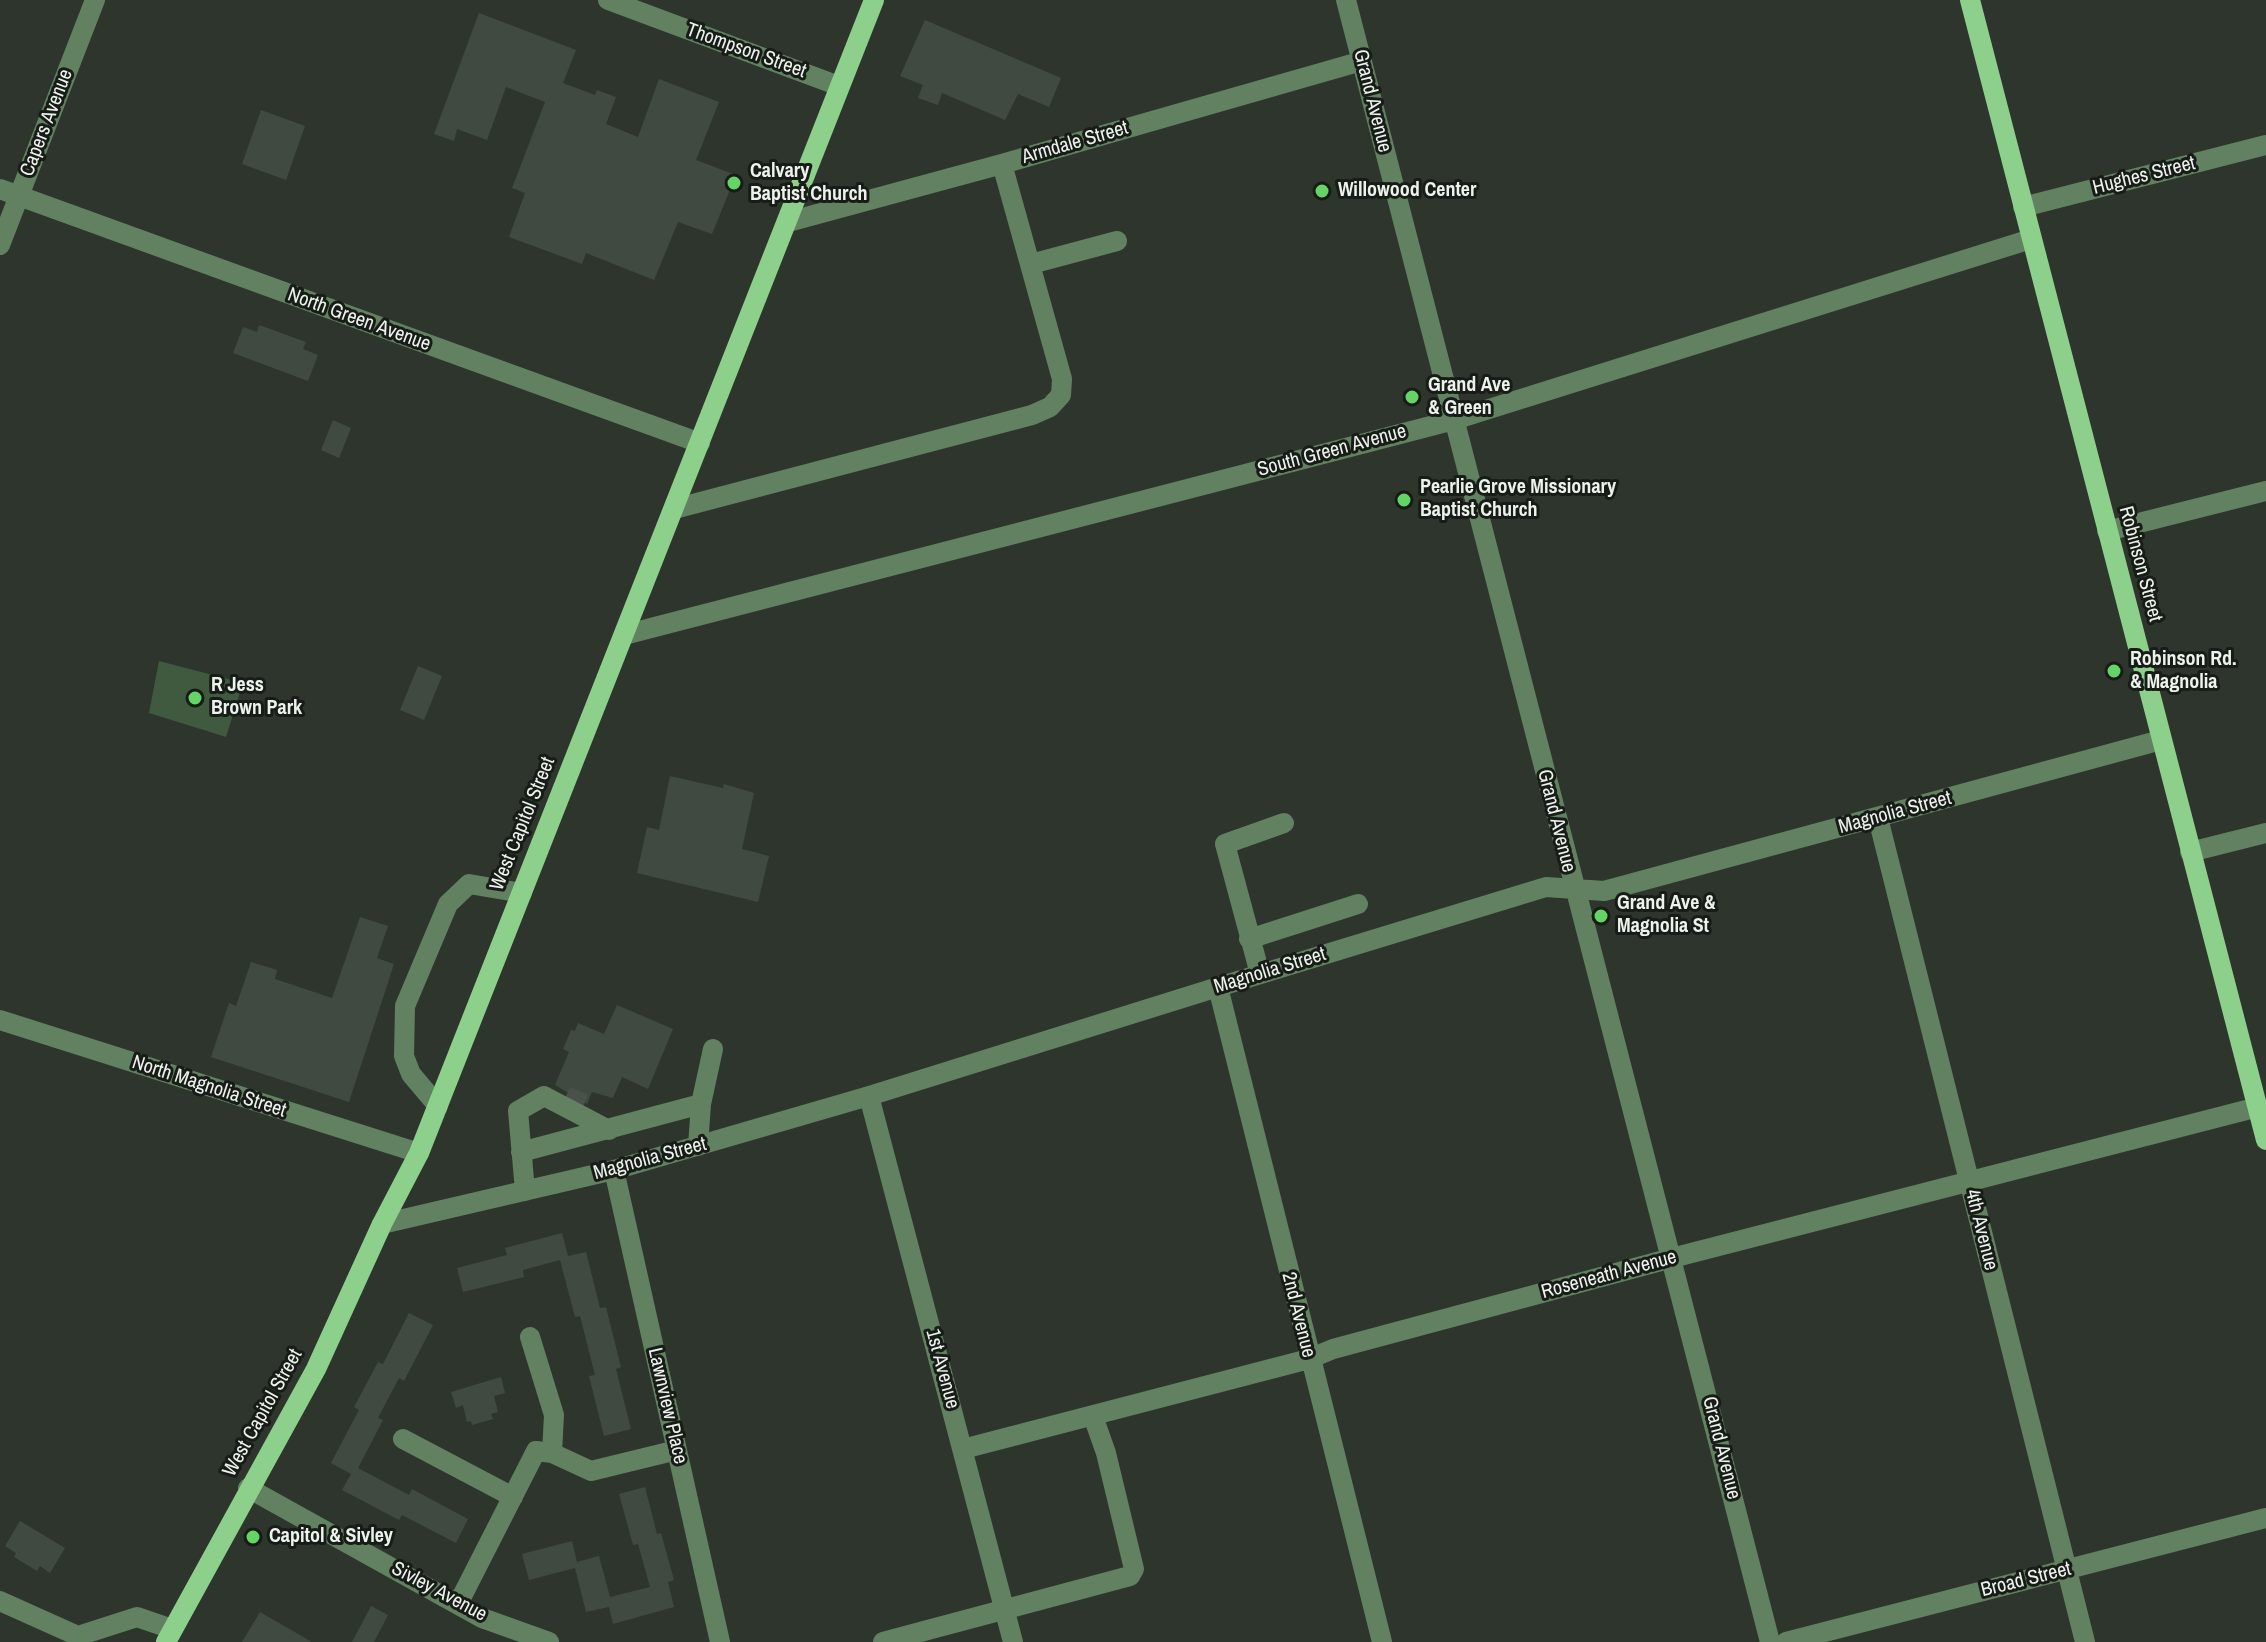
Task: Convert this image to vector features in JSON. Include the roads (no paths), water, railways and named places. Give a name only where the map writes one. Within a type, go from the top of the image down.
[{"type":"main road","name":"West Capitol Street","points":[[169,1636],[316,1369],[382,1224],[419,1153],[874,0]]},
{"type":"main road","name":"Robinson Street","points":[[1970,0],[2266,1140]]},
{"type":"street","name":"Capers Avenue","points":[[0,245],[10,193],[95,0]]},
{"type":"street","name":"Thompson Street","points":[[608,0],[839,86]]},
{"type":"street","name":"Grand Avenue","points":[[1346,0],[1770,1642]]},
{"type":"street","name":"Armdale Street","points":[[788,222],[1362,61]]},
{"type":"street","name":"Hughes Street","points":[[2023,207],[2266,145]]},
{"type":"street","points":[[674,509],[1032,415],[1050,407],[1061,395],[1062,379],[1002,164]]},
{"type":"street","name":"North Green Avenue","points":[[10,193],[700,443]]},
{"type":"street","name":"South Green Avenue","points":[[624,635],[1454,420],[2031,239]]},
{"type":"street","points":[[1031,264],[1117,241]]},
{"type":"street","points":[[2107,531],[2266,491]]},
{"type":"street","name":"Magnolia Street","points":[[382,1224],[614,1170],[698,1146],[1546,887],[1604,891],[2161,740]]},
{"type":"street","name":"4th Avenue","points":[[1878,818],[2085,1642]]},
{"type":"street","points":[[1260,974],[1225,844],[1284,823]]},
{"type":"street","points":[[2190,852],[2266,833]]},
{"type":"street","points":[[438,1106],[411,1074],[404,1056],[405,1006],[448,904],[469,884],[522,893]]},
{"type":"street","points":[[1249,939],[1358,904]]},
{"type":"street","name":"2nd Avenue","points":[[1218,987],[1382,1642]]},
{"type":"street","name":"North Magnolia Street","points":[[0,1020],[419,1153]]},
{"type":"street","points":[[698,1146],[701,1104],[713,1049]]},
{"type":"street","points":[[525,1191],[518,1111],[544,1096],[558,1098],[604,1127]]},
{"type":"street","name":"1st Avenue","points":[[869,1096],[1013,1642]]},
{"type":"street","points":[[521,1152],[604,1127],[701,1104]]},
{"type":"street","points":[[586,1105],[594,1108],[604,1127]]},
{"type":"street","name":"Roseneath Avenue","points":[[963,1449],[1309,1359],[1333,1349],[1672,1258],[2258,1107]]},
{"type":"street","name":"Lawnview Place","points":[[614,1170],[720,1642]]},
{"type":"street","points":[[530,1337],[554,1415],[552,1453]]},
{"type":"street","points":[[883,1642],[1130,1576],[1134,1569],[1106,1453],[1093,1416]]},
{"type":"street","points":[[403,1439],[513,1497]]},
{"type":"street","points":[[458,1604],[536,1451],[552,1453],[591,1471],[677,1450]]},
{"type":"street","name":"Sivley Avenue","points":[[248,1488],[482,1618],[549,1642]]},
{"type":"street","name":"Broad Street","points":[[1786,1642],[2266,1518]]},
{"type":"street","points":[[0,1601],[78,1636],[137,1617],[169,1636]]},
{"type":"tunnel","points":[[566,1096],[586,1105]]},
{"type":"place","name":"Calvary Baptist Church","points":[[734,183]]},
{"type":"place","name":"Willowood Center","points":[[1322,191]]},
{"type":"place","name":"Grand Ave & Green","points":[[1412,397]]},
{"type":"place","name":"Pearlie Grove Missionary Baptist Church","points":[[1404,500]]},
{"type":"place","name":"Robinson Rd. & Magnolia","points":[[2114,671]]},
{"type":"place","name":"R Jess Brown Park","points":[[195,698]]},
{"type":"place","name":"Grand Ave & Magnolia St","points":[[1601,916]]},
{"type":"place","name":"Capitol & Sivley","points":[[253,1537]]}]
